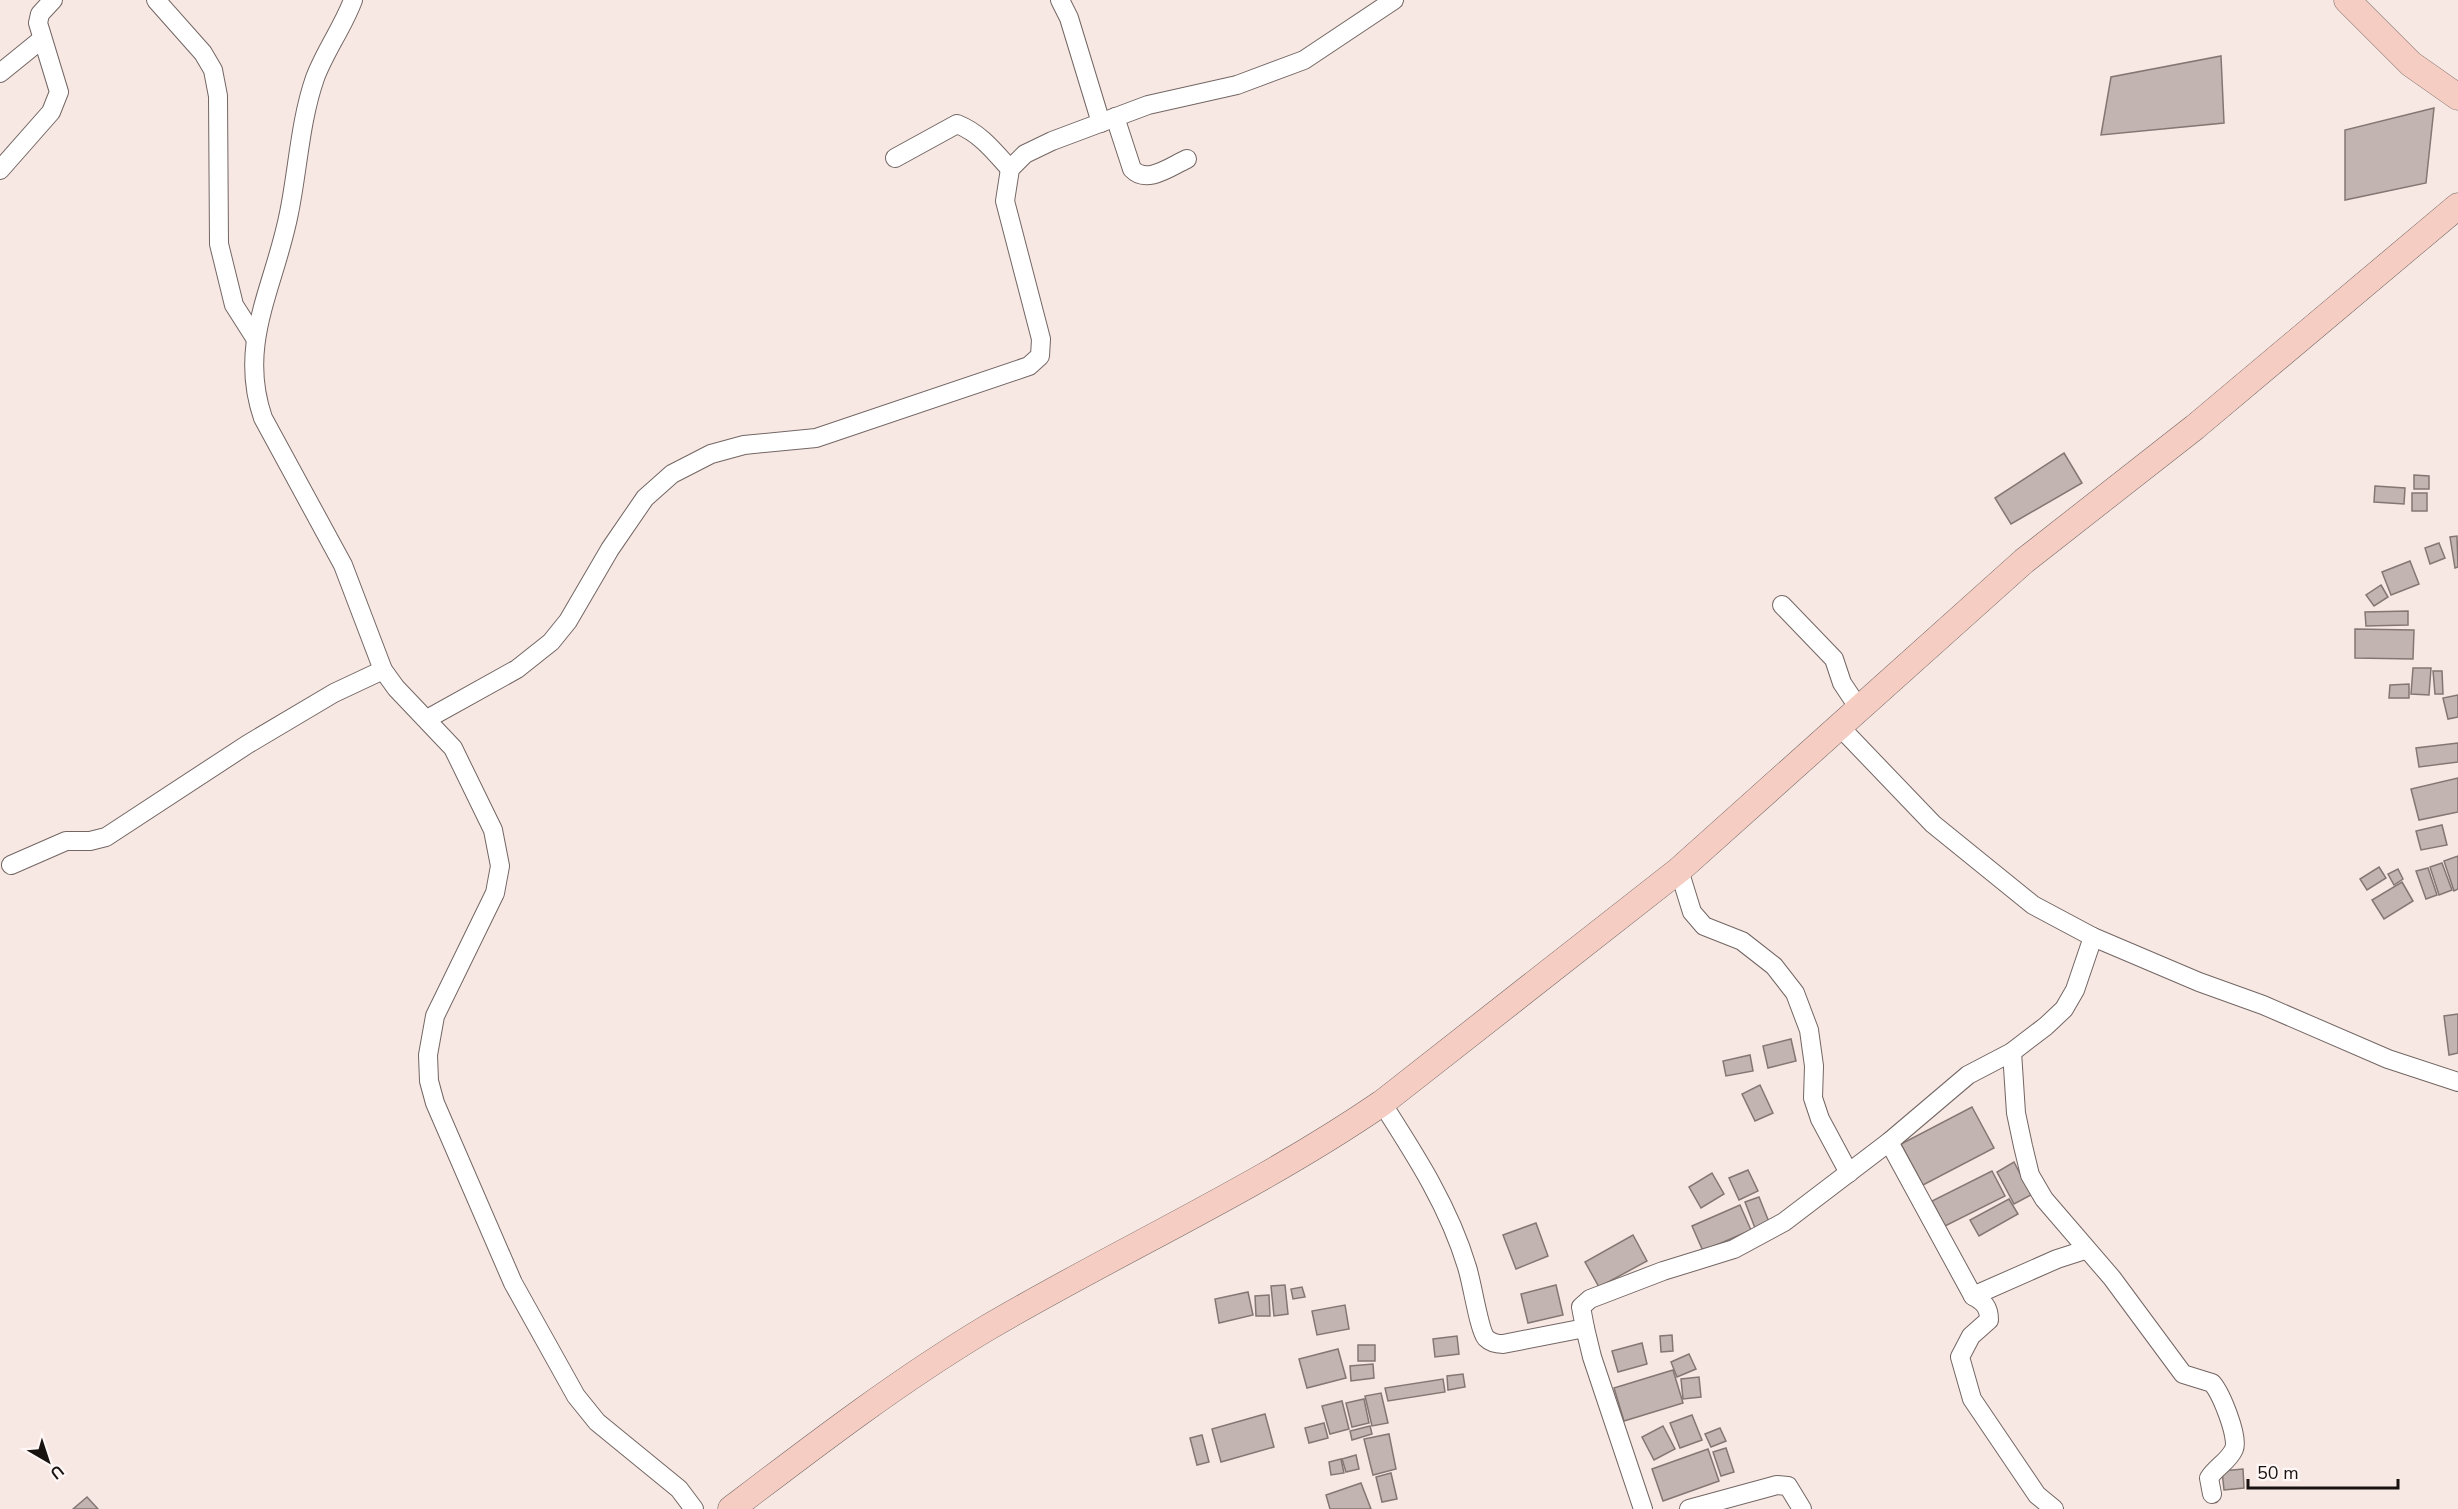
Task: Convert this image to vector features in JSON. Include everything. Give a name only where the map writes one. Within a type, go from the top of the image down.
[{"type":"street","points":[[0,170],[51,112],[57,102],[59,93],[38,23],[40,14],[53,0]]},
{"type":"street","points":[[156,0],[197,45],[213,70],[218,96],[219,244],[234,305],[255,338]]},
{"type":"street","points":[[353,0],[315,78],[308,104],[288,221],[255,338],[252,367],[256,396],[263,418],[343,565],[383,670],[396,688],[453,748],[493,830],[500,866],[495,893],[435,1016],[428,1055],[429,1081],[435,1103],[513,1283],[576,1396],[597,1422],[679,1489],[694,1509]]},
{"type":"street","points":[[1060,0],[1108,120],[1132,169],[1137,174],[1148,176],[1187,159]]},
{"type":"street","points":[[427,719],[517,669],[551,642],[568,621],[610,549],[645,498],[672,474],[711,454],[744,446],[816,438],[1029,366],[1040,356],[1041,339],[1005,201],[1010,169],[1025,154],[1148,105],[1237,85],[1304,60],[1394,0]]},
{"type":"street","points":[[2347,0],[2411,64],[2458,97]]},
{"type":"street","points":[[0,73],[42,39]]},
{"type":"street","points":[[895,158],[957,124],[970,129],[987,143],[1010,169]]},
{"type":"street","points":[[731,1509],[867,1406],[926,1365],[1051,1292],[1337,1134],[1382,1103],[1679,870],[2024,561],[2195,427],[2458,206]]},
{"type":"street","points":[[1782,605],[1834,659],[1842,683],[1860,710]]},
{"type":"street","points":[[11,865],[66,841],[90,841],[106,837],[248,744],[334,693],[383,670]]},
{"type":"street","points":[[1840,727],[1933,824],[2033,905],[2093,937],[2199,982],[2263,1005],[2388,1059],[2458,1082]]},
{"type":"street","points":[[1679,870],[1692,912],[1704,926],[1743,940],[1774,966],[1795,993],[1809,1030],[1814,1066],[1813,1098],[1820,1119],[1850,1173]]},
{"type":"street","points":[[1643,1509],[1592,1357],[1581,1307],[1590,1299],[1663,1271],[1734,1249],[1784,1222],[1827,1186],[1850,1173],[1889,1142],[1968,1075],[2012,1052],[2046,1026],[2064,1009],[2075,990],[2093,937]]},
{"type":"street","points":[[2012,1052],[2016,1113],[2030,1174],[2044,1199],[2085,1250],[2112,1278],[2183,1374],[2212,1383],[2219,1393],[2235,1443],[2229,1457],[2209,1478],[2211,1494]]},
{"type":"street","points":[[1382,1103],[1434,1183],[1463,1254],[1475,1293],[1482,1330],[1487,1339],[1495,1344],[1503,1344],[1586,1328]]},
{"type":"street","points":[[1889,1142],[1972,1296],[1985,1302],[1989,1320],[1971,1336],[1960,1357],[1967,1388],[1993,1433],[2037,1495],[2054,1509]]},
{"type":"street","points":[[1972,1296],[2057,1259],[2085,1250]]},
{"type":"street","points":[[1689,1509],[1777,1485],[1788,1486],[1802,1509]]},
{"type":"building","points":[[2221,56],[2224,123],[2101,135],[2111,77]]},
{"type":"building","points":[[2434,108],[2426,183],[2345,200],[2345,130]]},
{"type":"building","points":[[2064,453],[2082,483],[2011,524],[1995,498]]},
{"type":"building","points":[[2414,475],[2429,476],[2429,489],[2414,489]]},
{"type":"building","points":[[2375,486],[2405,488],[2404,504],[2374,502]]},
{"type":"building","points":[[2412,493],[2427,493],[2427,511],[2412,511]]},
{"type":"building","points":[[2457,536],[2458,567],[2455,568],[2450,537]]},
{"type":"building","points":[[2439,543],[2445,558],[2430,564],[2425,548]]},
{"type":"building","points":[[2410,561],[2419,584],[2391,595],[2382,572]]},
{"type":"building","points":[[2381,585],[2388,597],[2374,606],[2366,595]]},
{"type":"building","points":[[2408,611],[2408,625],[2366,626],[2365,612]]},
{"type":"building","points":[[2355,629],[2414,630],[2413,659],[2355,658]]},
{"type":"building","points":[[2413,668],[2431,668],[2429,695],[2411,694]]},
{"type":"building","points":[[2433,671],[2442,671],[2443,694],[2435,694]]},
{"type":"building","points":[[2409,684],[2409,698],[2389,698],[2390,685]]},
{"type":"building","points":[[2458,695],[2458,717],[2448,719],[2443,698]]},
{"type":"building","points":[[2458,743],[2458,762],[2419,767],[2416,748]]},
{"type":"building","points":[[2458,778],[2458,812],[2419,820],[2411,789]]},
{"type":"building","points":[[2442,825],[2447,845],[2421,850],[2416,831]]},
{"type":"building","points":[[2458,856],[2458,889],[2454,891],[2444,861]]},
{"type":"building","points":[[2442,863],[2452,890],[2439,895],[2430,867]]},
{"type":"building","points":[[2379,867],[2386,878],[2367,890],[2360,879]]},
{"type":"building","points":[[2428,868],[2437,895],[2426,899],[2416,871]]},
{"type":"building","points":[[2398,869],[2403,879],[2394,885],[2388,874]]},
{"type":"building","points":[[2402,882],[2413,901],[2384,919],[2372,900]]},
{"type":"building","points":[[2458,1014],[2458,1053],[2449,1055],[2444,1016]]},
{"type":"building","points":[[1791,1039],[1796,1061],[1768,1068],[1763,1046]]},
{"type":"building","points":[[1750,1055],[1753,1071],[1726,1076],[1723,1061]]},
{"type":"building","points":[[1760,1085],[1773,1113],[1755,1121],[1742,1094]]},
{"type":"building","points":[[1972,1107],[1994,1148],[1923,1185],[1901,1144]]},
{"type":"building","points":[[2014,1162],[2031,1195],[2014,1204],[1997,1172]]},
{"type":"building","points":[[1748,1170],[1758,1191],[1739,1200],[1729,1178]]},
{"type":"building","points":[[1992,1171],[2005,1196],[1945,1226],[1932,1201]]},
{"type":"building","points":[[1712,1173],[1724,1194],[1701,1208],[1689,1187]]},
{"type":"building","points":[[1759,1197],[1769,1222],[1755,1228],[1745,1202]]},
{"type":"building","points":[[2009,1199],[2018,1214],[1979,1236],[1970,1220]]},
{"type":"building","points":[[1740,1205],[1751,1230],[1703,1251],[1692,1226]]},
{"type":"building","points":[[1536,1223],[1548,1256],[1516,1269],[1503,1235]]},
{"type":"building","points":[[1633,1235],[1647,1261],[1599,1287],[1585,1262]]},
{"type":"building","points":[[1285,1285],[1288,1314],[1274,1316],[1271,1286]]},
{"type":"building","points":[[1556,1285],[1563,1315],[1528,1323],[1521,1294]]},
{"type":"building","points":[[1302,1287],[1305,1297],[1293,1299],[1291,1289]]},
{"type":"building","points":[[1248,1292],[1253,1315],[1219,1323],[1215,1299]]},
{"type":"building","points":[[1269,1295],[1270,1316],[1256,1316],[1255,1296]]},
{"type":"building","points":[[1345,1305],[1349,1329],[1317,1335],[1312,1311]]},
{"type":"building","points":[[1672,1335],[1673,1351],[1661,1352],[1660,1336]]},
{"type":"building","points":[[1457,1336],[1459,1354],[1435,1357],[1433,1339]]},
{"type":"building","points":[[1642,1343],[1647,1364],[1618,1372],[1612,1351]]},
{"type":"building","points":[[1358,1345],[1375,1345],[1375,1361],[1358,1361]]},
{"type":"building","points":[[1338,1349],[1346,1378],[1307,1388],[1299,1359]]},
{"type":"building","points":[[1689,1354],[1696,1369],[1677,1377],[1671,1362]]},
{"type":"building","points":[[1373,1364],[1374,1378],[1351,1381],[1350,1366]]},
{"type":"building","points":[[1673,1370],[1683,1403],[1624,1421],[1614,1388]]},
{"type":"building","points":[[1463,1374],[1465,1387],[1448,1390],[1447,1376]]},
{"type":"building","points":[[1699,1377],[1701,1397],[1683,1399],[1681,1379]]},
{"type":"building","points":[[1443,1379],[1445,1392],[1388,1401],[1385,1388]]},
{"type":"building","points":[[1381,1393],[1388,1423],[1372,1426],[1365,1396]]},
{"type":"building","points":[[1364,1399],[1369,1423],[1352,1427],[1346,1403]]},
{"type":"building","points":[[1342,1401],[1349,1429],[1330,1434],[1322,1406]]},
{"type":"building","points":[[1265,1414],[1274,1447],[1221,1462],[1212,1429]]},
{"type":"building","points":[[1692,1415],[1702,1440],[1680,1448],[1670,1423]]},
{"type":"building","points":[[1324,1423],[1328,1438],[1309,1443],[1305,1428]]},
{"type":"building","points":[[1370,1426],[1372,1434],[1352,1440],[1350,1431]]},
{"type":"building","points":[[1663,1426],[1675,1449],[1654,1460],[1642,1437]]},
{"type":"building","points":[[1720,1428],[1726,1441],[1711,1447],[1705,1434]]},
{"type":"building","points":[[1389,1434],[1396,1469],[1373,1475],[1364,1439]]},
{"type":"building","points":[[1202,1435],[1209,1462],[1197,1465],[1190,1438]]},
{"type":"building","points":[[1726,1448],[1734,1472],[1721,1476],[1713,1452]]},
{"type":"building","points":[[1708,1449],[1719,1481],[1663,1501],[1652,1469]]},
{"type":"building","points":[[1356,1455],[1359,1469],[1346,1472],[1342,1459]]},
{"type":"building","points":[[1341,1459],[1344,1473],[1331,1475],[1329,1462]]},
{"type":"building","points":[[2243,1469],[2244,1488],[2224,1490],[2222,1471]]},
{"type":"building","points":[[1391,1473],[1397,1499],[1382,1502],[1376,1477]]},
{"type":"building","points":[[1361,1483],[1371,1509],[1330,1509],[1326,1495]]},
{"type":"building","points":[[87,1497],[98,1509],[73,1509]]}]
